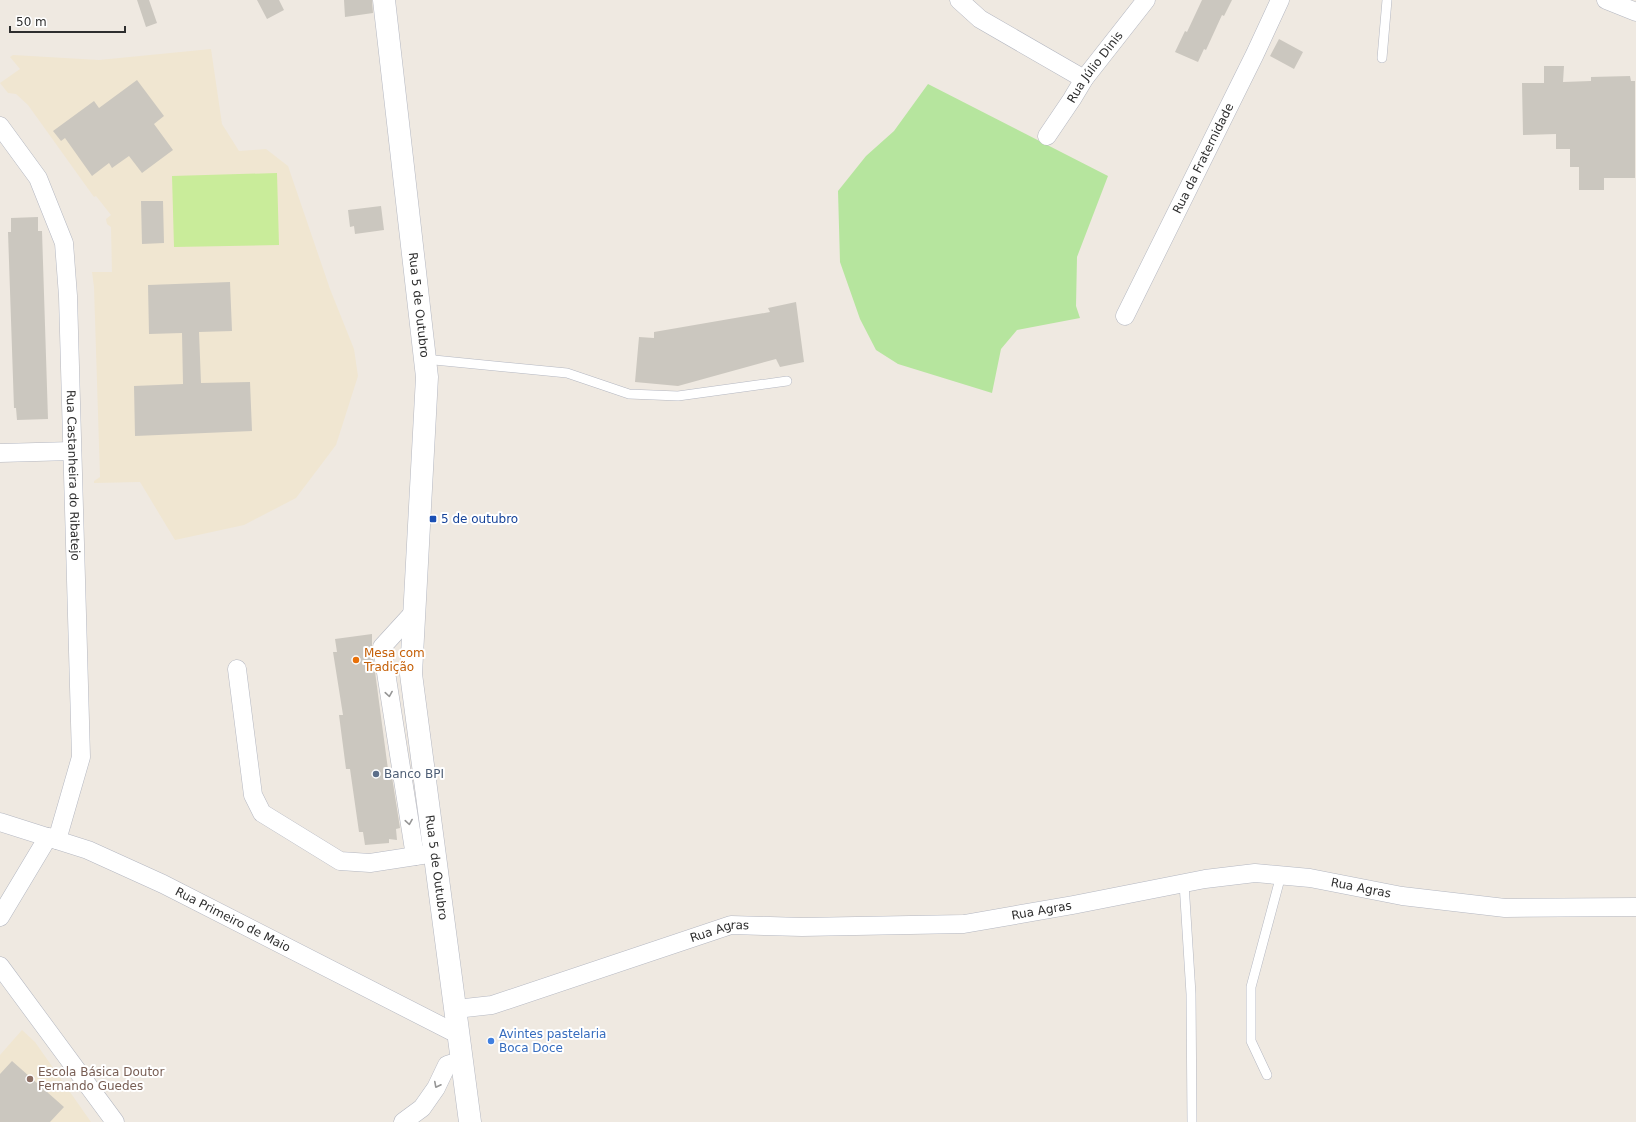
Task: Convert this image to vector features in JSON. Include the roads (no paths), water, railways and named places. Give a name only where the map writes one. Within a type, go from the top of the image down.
[{"type":"street","name":"Rua 5 de Outubro","points":[[384,0],[426,376],[411,674],[425,854]]},
{"type":"street","points":[[959,0],[980,19],[1084,79]]},
{"type":"street","name":"Rua Júlio Dinis","points":[[1046,136],[1084,79],[1146,0]]},
{"type":"street","name":"Rua da Fraternidade","points":[[1125,316],[1255,54],[1280,0]]},
{"type":"street","points":[[1606,0],[1636,12]]},
{"type":"street","name":"Rua Castanheira do Ribatejo","points":[[0,126],[38,178],[64,243],[68,296],[81,757],[52,839],[0,917]]},
{"type":"street","points":[[0,453],[72,451]]},
{"type":"street","name":"Rua 5 de Outubro","points":[[414,612],[382,647],[456,1009],[470,1122]]},
{"type":"street","points":[[237,668],[254,795],[262,813],[340,861],[370,863],[425,854]]},
{"type":"street","name":"Rua Primeiro de Maio","points":[[0,822],[88,850],[163,884],[459,1035]]},
{"type":"street","name":"Rua Agras","points":[[456,1009],[492,1005],[731,925],[802,927],[964,924],[1073,905],[1205,879],[1255,873],[1310,878],[1402,896],[1505,908],[1636,906]]},
{"type":"street","points":[[0,966],[115,1122]]},
{"type":"street","points":[[403,1122],[422,1108],[436,1088],[447,1064],[462,1060]]},
{"type":"lane","points":[[1382,58],[1387,0]]},
{"type":"lane","points":[[424,359],[567,373],[629,394],[678,396],[787,381]]},
{"type":"lane","points":[[1268,1075],[1252,1041],[1250,987],[1280,875]]},
{"type":"lane","points":[[1184,883],[1191,994],[1192,1122]]},
{"type":"place","name":"5 de outubro","points":[[433,519]]},
{"type":"place","name":"Mesa com Tradição","points":[[356,660]]},
{"type":"place","name":"Banco BPI","points":[[376,774]]},
{"type":"place","name":"Avintes pastelaria Boca Doce","points":[[491,1041]]},
{"type":"place","name":"Escola Básica Doutor Fernando Guedes","points":[[30,1079]]}]
